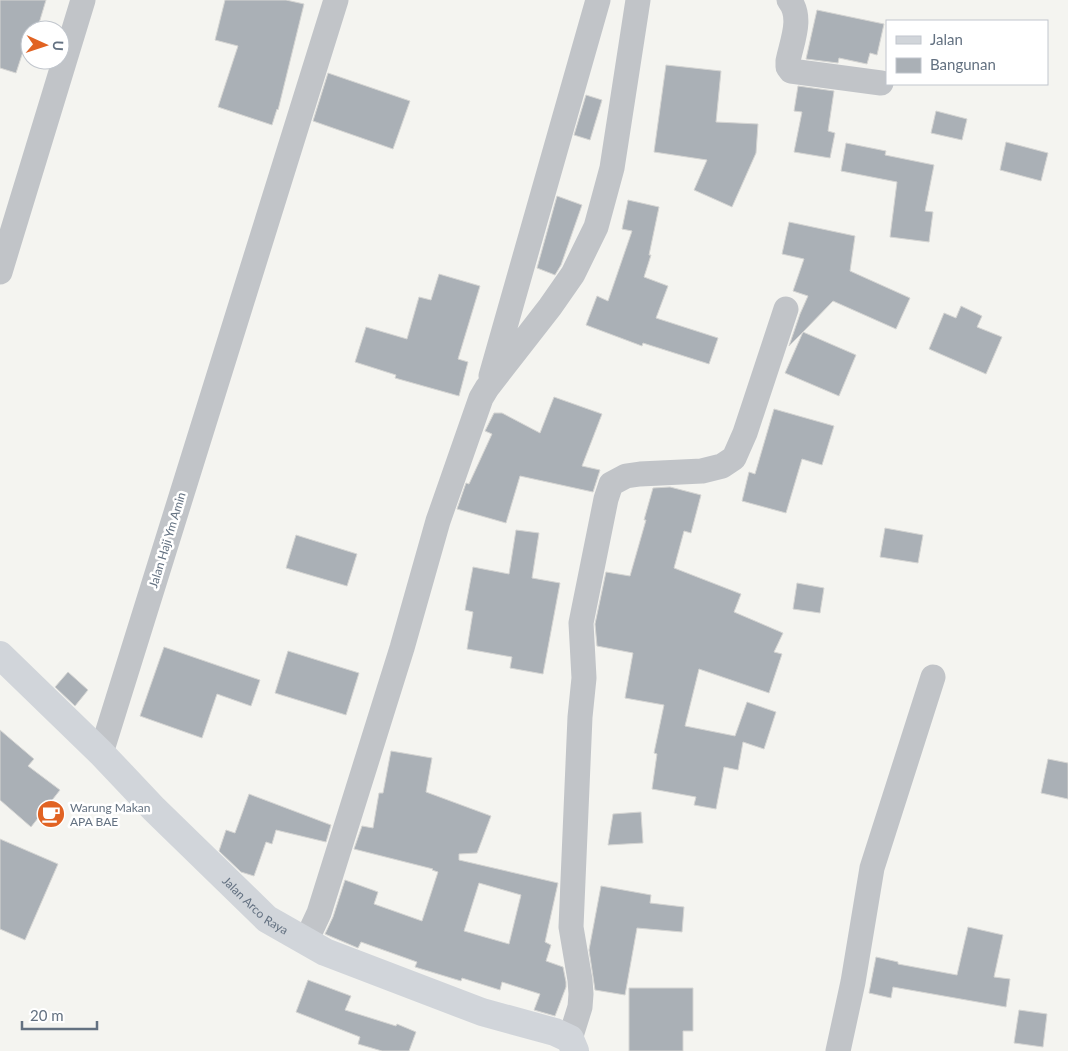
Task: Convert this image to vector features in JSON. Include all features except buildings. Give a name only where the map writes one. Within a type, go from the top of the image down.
[{"type":"main road","name":"Jalan Arco Raya","points":[[0,655],[267,919],[325,952],[482,1012],[555,1032],[572,1045]]},
{"type":"street","points":[[0,272],[83,0]]},
{"type":"street","name":"Jalan Haji Ym Amin","points":[[101,753],[336,0]]},
{"type":"street","points":[[487,388],[598,0]]},
{"type":"street","points":[[306,941],[319,913],[402,648],[438,521],[481,398],[550,307],[584,254],[596,227],[612,168],[637,7],[605,0]]},
{"type":"street","points":[[789,0],[794,6],[797,21],[788,61],[788,68],[791,71],[881,83]]},
{"type":"street","points":[[572,1045],[581,994],[571,927],[580,717],[584,678],[581,623],[606,499],[611,484],[626,476],[702,472],[722,466],[734,458],[745,433],[786,309]]},
{"type":"street","points":[[838,1051],[853,982],[872,868],[933,677]]},
{"type":"place","name":"Warung Makan APA BAE","points":[[51,814]]}]
